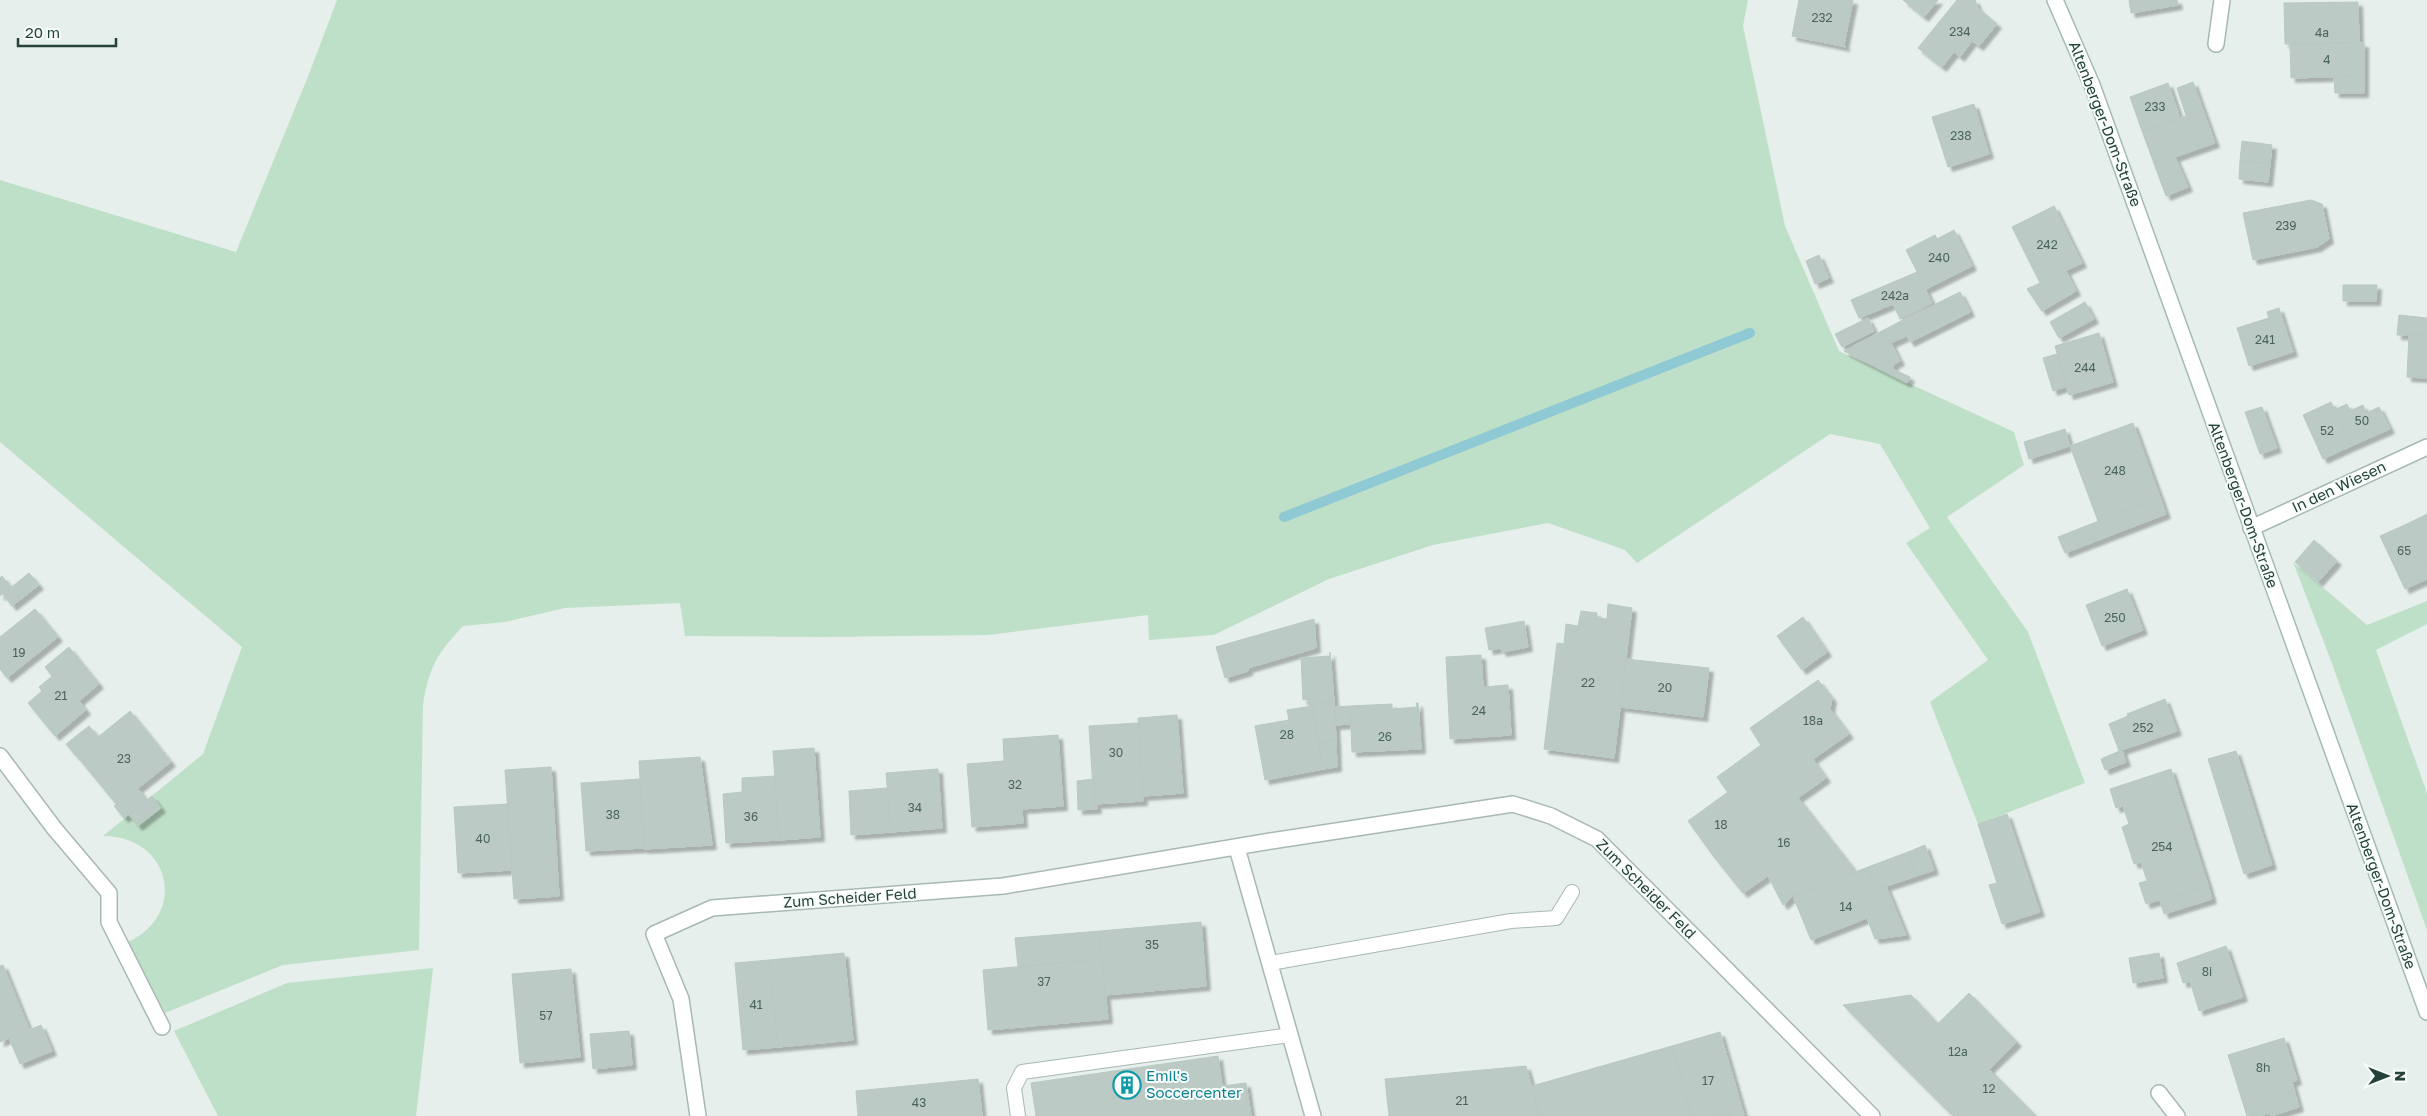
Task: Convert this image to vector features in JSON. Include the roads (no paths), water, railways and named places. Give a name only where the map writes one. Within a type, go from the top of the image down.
[{"type":"street","name":"Altenberger-Dom-Straße","points":[[2055,0],[2092,84],[2427,1012]]},
{"type":"street","points":[[2216,44],[2222,0]]},
{"type":"street","name":"In den Wiesen","points":[[2251,528],[2427,447]]},
{"type":"street","points":[[0,756],[54,828],[109,893],[109,922],[162,1027]]},
{"type":"street","name":"Zum Scheider Feld","points":[[698,1116],[681,999],[654,934],[712,908],[1003,886],[1513,804],[1551,816],[1597,839],[1872,1116]]},
{"type":"street","points":[[1237,848],[1313,1116]]},
{"type":"street","points":[[2159,1093],[2177,1116]]},
{"type":"lane","points":[[1270,963],[1511,921],[1556,918],[1572,892]]},
{"type":"lane","points":[[1018,1116],[1014,1088],[1022,1072],[1290,1035]]},
{"type":"waterway","points":[[1284,517],[1750,333]]},
{"type":"place","name":"Emil's Soccercenter","points":[[1127,1085]]}]
